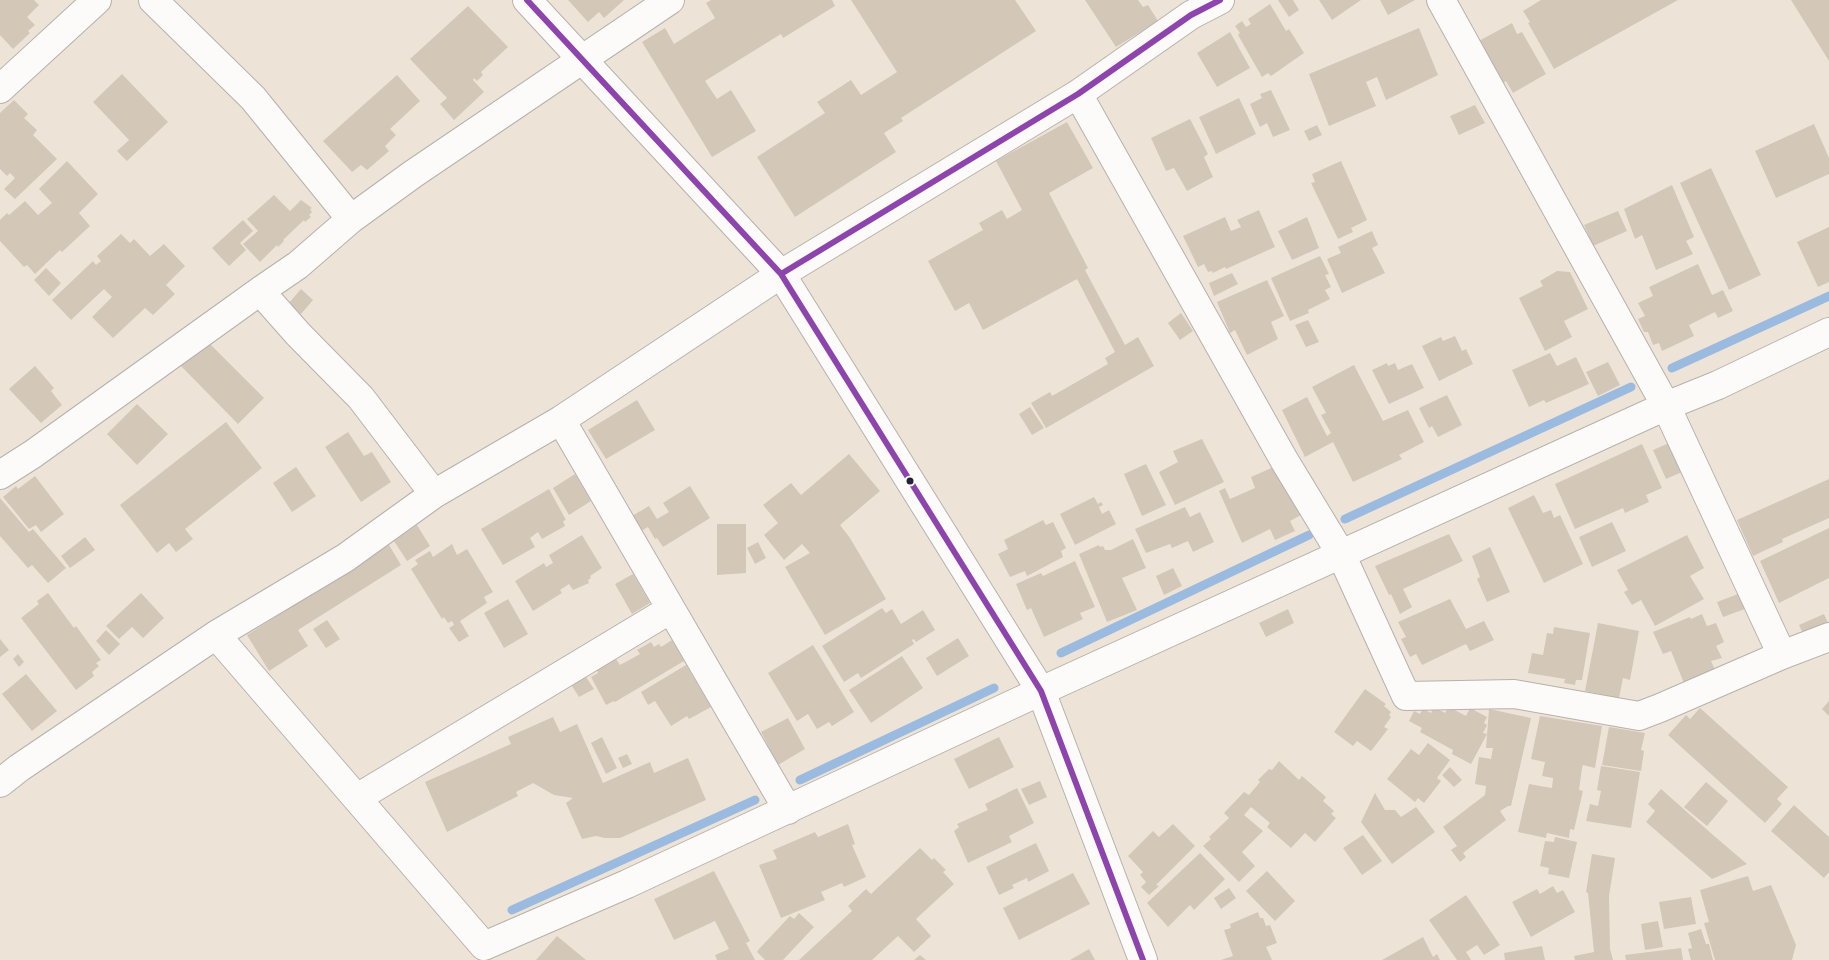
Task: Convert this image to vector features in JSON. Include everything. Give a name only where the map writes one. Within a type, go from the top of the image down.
[{"type":"street","points":[[0,89],[97,0]]},
{"type":"street","points":[[153,0],[253,98],[350,219]]},
{"type":"street","points":[[527,0],[781,274],[1041,691],[1143,960]]},
{"type":"street","points":[[0,475],[33,454],[298,265],[350,219],[413,174],[670,0]]},
{"type":"street","points":[[0,783],[19,768],[216,635],[344,558],[434,494],[561,420],[781,274],[1078,94],[1182,7],[1220,0]]},
{"type":"street","points":[[1441,0],[1666,406],[1782,655]]},
{"type":"street","points":[[1078,94],[1280,452],[1341,554],[1406,696],[1514,694],[1639,716],[1829,637]]},
{"type":"street","points":[[260,291],[298,334],[361,398],[434,494]]},
{"type":"street","points":[[216,635],[484,946],[627,884],[1041,691],[1666,406],[1718,385],[1829,332]]},
{"type":"street","points":[[561,420],[788,810]]},
{"type":"street","points":[[357,798],[671,609]]},
{"type":"building","points":[[0,0],[34,0],[39,5],[27,17],[35,25],[28,31],[30,33],[13,49],[0,35]]},
{"type":"building","points":[[568,0],[624,0],[604,18],[599,12],[588,22]]},
{"type":"building","points":[[711,0],[832,0],[835,6],[783,38],[781,34],[705,81],[717,99],[731,90],[756,131],[712,157],[642,42],[665,28],[674,44],[715,18],[706,3]]},
{"type":"building","points":[[851,0],[1015,0],[1036,31],[901,118],[903,121],[884,133],[896,152],[795,217],[757,157],[825,113],[817,102],[851,80],[861,95],[897,72]]},
{"type":"building","points":[[1085,0],[1138,0],[1143,7],[1148,5],[1158,21],[1116,47]]},
{"type":"building","points":[[1278,0],[1293,0],[1299,10],[1289,17]]},
{"type":"building","points":[[1319,0],[1361,0],[1332,20]]},
{"type":"building","points":[[1380,0],[1415,0],[1388,15]]},
{"type":"building","points":[[1541,0],[1678,0],[1554,69],[1523,11]]},
{"type":"building","points":[[1791,0],[1829,0],[1829,61]]},
{"type":"building","points":[[1270,4],[1286,31],[1289,29],[1304,53],[1271,76],[1268,73],[1262,77],[1238,35],[1240,33],[1235,26],[1242,21],[1246,27],[1251,24],[1248,19]]},
{"type":"building","points":[[468,6],[508,47],[481,72],[483,75],[477,81],[474,78],[473,80],[484,92],[454,120],[440,104],[447,98],[410,59]]},
{"type":"building","points":[[1512,23],[1517,34],[1522,32],[1546,74],[1513,93],[1506,81],[1501,85],[1477,42]]},
{"type":"building","points":[[1419,28],[1438,75],[1386,100],[1377,77],[1366,82],[1376,106],[1329,126],[1309,74]]},
{"type":"building","points":[[1230,32],[1250,68],[1217,87],[1197,53]]},
{"type":"building","points":[[122,74],[168,122],[127,161],[117,151],[129,140],[93,102]]},
{"type":"building","points":[[397,75],[420,101],[390,129],[396,135],[385,146],[389,151],[367,170],[361,165],[352,172],[323,141]]},
{"type":"building","points":[[1271,90],[1290,130],[1273,137],[1267,123],[1260,127],[1250,104],[1262,98],[1260,94]]},
{"type":"building","points":[[1239,98],[1256,134],[1216,154],[1199,117]]},
{"type":"building","points":[[14,100],[28,114],[24,118],[37,130],[33,135],[57,159],[15,199],[4,189],[15,178],[10,173],[7,176],[0,169],[0,113]]},
{"type":"building","points":[[1475,105],[1485,123],[1459,135],[1450,116]]},
{"type":"building","points":[[1190,119],[1208,154],[1204,157],[1213,177],[1187,191],[1174,168],[1166,171],[1151,138]]},
{"type":"building","points":[[1067,122],[1093,168],[1049,193],[1088,268],[1085,270],[1125,345],[1138,337],[1154,366],[1046,428],[1031,403],[1050,392],[1052,396],[1108,364],[1105,358],[1115,352],[1077,279],[983,330],[969,303],[955,311],[928,261],[983,230],[979,223],[1002,210],[1007,219],[1022,210],[996,161]]},
{"type":"building","points":[[1814,124],[1829,158],[1829,174],[1776,198],[1755,151]]},
{"type":"building","points":[[1317,125],[1322,135],[1309,141],[1304,131]]},
{"type":"building","points":[[67,161],[98,194],[79,213],[90,226],[62,252],[60,250],[35,274],[27,265],[24,267],[0,241],[0,220],[25,201],[38,215],[52,203],[39,189]]},
{"type":"building","points":[[1341,161],[1367,220],[1351,228],[1353,232],[1338,239],[1311,183],[1315,182],[1312,174]]},
{"type":"building","points":[[1711,168],[1761,275],[1729,290],[1680,183]]},
{"type":"building","points":[[1672,185],[1694,237],[1686,241],[1693,254],[1656,270],[1642,235],[1635,239],[1624,209]]},
{"type":"building","points":[[274,195],[290,211],[301,200],[312,208],[310,209],[312,212],[309,215],[311,217],[305,222],[304,220],[278,247],[277,245],[260,262],[243,244],[258,231],[247,219]]},
{"type":"building","points":[[1259,210],[1275,247],[1213,273],[1212,271],[1208,272],[1204,264],[1198,267],[1183,236],[1225,217],[1231,231],[1241,227],[1237,220]]},
{"type":"building","points":[[1618,211],[1627,231],[1593,246],[1584,225]]},
{"type":"building","points":[[1307,217],[1319,248],[1292,260],[1278,231]]},
{"type":"building","points":[[243,220],[253,231],[240,243],[246,250],[229,266],[212,248]]},
{"type":"building","points":[[1829,227],[1829,282],[1818,287],[1797,242]]},
{"type":"building","points":[[1372,231],[1378,245],[1372,248],[1385,273],[1342,293],[1327,259],[1341,253],[1338,247]]},
{"type":"building","points":[[121,234],[130,243],[134,239],[150,256],[164,244],[185,266],[166,285],[175,294],[153,315],[145,308],[113,338],[92,317],[112,297],[104,289],[71,320],[52,300],[93,261],[96,265],[101,261],[97,256]]},
{"type":"building","points":[[1320,256],[1329,274],[1325,275],[1331,287],[1325,290],[1330,299],[1308,310],[1309,313],[1290,321],[1271,278]]},
{"type":"building","points":[[1698,264],[1712,295],[1723,290],[1733,311],[1718,318],[1715,312],[1689,325],[1694,336],[1662,351],[1659,343],[1653,345],[1648,332],[1644,332],[1638,319],[1645,316],[1638,303],[1653,296],[1649,287]]},
{"type":"building","points":[[46,268],[61,283],[49,296],[34,280]]},
{"type":"building","points":[[1557,271],[1570,272],[1588,309],[1564,321],[1572,337],[1545,351],[1519,298],[1543,286],[1540,281]]},
{"type":"building","points":[[1232,273],[1238,284],[1214,296],[1209,283]]},
{"type":"building","points":[[1267,280],[1284,316],[1271,322],[1278,339],[1247,355],[1235,330],[1230,333],[1217,302]]},
{"type":"building","points":[[301,289],[313,300],[301,314],[289,303]]},
{"type":"building","points":[[1181,313],[1193,331],[1180,340],[1168,323]]},
{"type":"building","points":[[1308,320],[1319,342],[1306,347],[1295,325]]},
{"type":"building","points":[[1455,336],[1462,351],[1466,349],[1473,364],[1439,381],[1422,346],[1441,337],[1443,341]]},
{"type":"building","points":[[207,341],[264,398],[238,424],[181,366]]},
{"type":"building","points":[[1550,353],[1557,366],[1576,357],[1589,384],[1546,403],[1544,400],[1529,407],[1512,370]]},
{"type":"building","points":[[1608,362],[1620,385],[1598,396],[1586,372]]},
{"type":"building","points":[[1387,363],[1388,366],[1395,363],[1398,370],[1412,364],[1424,388],[1389,404],[1372,370]]},
{"type":"building","points":[[1354,365],[1383,421],[1408,410],[1424,442],[1399,455],[1402,459],[1353,482],[1333,442],[1305,457],[1282,410],[1307,397],[1327,436],[1331,433],[1321,415],[1326,413],[1312,387]]},
{"type":"building","points":[[35,366],[54,388],[51,391],[62,405],[41,423],[9,389]]},
{"type":"building","points":[[1447,395],[1462,425],[1438,437],[1432,426],[1429,428],[1419,408]]},
{"type":"building","points":[[637,400],[655,430],[606,459],[588,430]]},
{"type":"building","points":[[137,404],[168,434],[137,465],[107,434]]},
{"type":"building","points":[[1030,407],[1044,428],[1032,435],[1019,414]]},
{"type":"building","points":[[226,422],[262,468],[185,529],[193,539],[176,552],[169,543],[157,553],[120,505]]},
{"type":"building","points":[[348,432],[364,456],[372,452],[391,482],[361,502],[325,447]]},
{"type":"building","points":[[1202,439],[1224,482],[1175,505],[1159,472],[1178,462],[1173,451]]},
{"type":"building","points":[[1669,443],[1682,472],[1666,479],[1653,450]]},
{"type":"building","points":[[1642,444],[1662,488],[1646,495],[1649,502],[1625,513],[1623,508],[1575,529],[1555,484]]},
{"type":"building","points":[[849,454],[880,491],[840,525],[850,538],[886,599],[825,635],[785,567],[810,553],[802,544],[784,560],[764,535],[778,523],[763,505],[791,483],[801,495]]},
{"type":"building","points":[[1146,464],[1166,505],[1142,516],[1124,474]]},
{"type":"building","points":[[1276,466],[1289,487],[1301,515],[1290,521],[1295,531],[1275,540],[1270,529],[1242,543],[1219,491],[1225,488],[1230,499],[1255,488],[1251,477]]},
{"type":"building","points":[[296,467],[316,496],[292,512],[273,483]]},
{"type":"building","points":[[575,474],[591,501],[569,515],[553,488]]},
{"type":"building","points":[[35,476],[64,514],[41,532],[36,525],[29,529],[3,497],[16,486],[18,489]]},
{"type":"building","points":[[1829,479],[1829,518],[1782,539],[1783,542],[1753,556],[1737,520]]},
{"type":"building","points":[[690,486],[710,518],[663,547],[657,538],[655,539],[648,527],[641,531],[632,516],[649,506],[657,519],[669,512],[663,503]]},
{"type":"building","points":[[549,489],[566,520],[563,521],[565,526],[542,539],[538,532],[530,538],[535,547],[503,565],[481,529]]},
{"type":"building","points":[[1534,495],[1543,513],[1551,510],[1554,518],[1560,515],[1583,564],[1544,583],[1508,508]]},
{"type":"building","points":[[1094,497],[1098,504],[1101,502],[1103,505],[1099,507],[1102,514],[1109,510],[1116,524],[1075,545],[1060,514]]},
{"type":"building","points":[[0,498],[29,532],[33,529],[66,568],[48,583],[32,565],[28,568],[0,536]]},
{"type":"building","points":[[1185,507],[1190,517],[1200,512],[1214,542],[1193,552],[1188,541],[1172,548],[1170,544],[1146,553],[1135,529]]},
{"type":"building","points":[[1043,520],[1046,525],[1053,522],[1066,548],[1061,551],[1063,557],[1027,576],[1025,571],[1010,577],[998,554],[1008,549],[1004,540]]},
{"type":"building","points":[[1612,522],[1626,551],[1592,567],[1579,537]]},
{"type":"building","points":[[717,524],[746,524],[746,573],[717,575]]},
{"type":"building","points":[[417,525],[430,546],[407,561],[394,541]]},
{"type":"building","points":[[1829,528],[1829,578],[1779,603],[1760,561]]},
{"type":"building","points":[[1449,534],[1463,561],[1403,589],[1412,607],[1400,614],[1375,566]]},
{"type":"building","points":[[582,535],[602,568],[590,576],[589,583],[573,590],[569,584],[560,590],[562,593],[533,611],[515,581],[544,563],[546,567],[553,563],[549,555]]},
{"type":"building","points":[[1687,535],[1704,568],[1690,576],[1704,599],[1655,626],[1641,600],[1632,605],[1624,592],[1628,590],[1617,570]]},
{"type":"building","points":[[85,537],[95,550],[70,568],[61,556]]},
{"type":"building","points":[[1133,539],[1146,568],[1122,578],[1137,610],[1107,622],[1079,554],[1099,545],[1100,547],[1103,546],[1105,550],[1111,550]]},
{"type":"building","points":[[758,542],[766,558],[755,564],[747,548]]},
{"type":"building","points":[[452,544],[457,555],[467,549],[493,592],[484,597],[487,603],[460,621],[469,636],[459,642],[449,628],[454,625],[452,621],[448,623],[444,617],[442,619],[411,569],[418,564],[415,560],[430,551],[433,557]]},
{"type":"building","points":[[389,545],[401,565],[298,630],[308,646],[269,671],[247,635]]},
{"type":"building","points":[[1490,547],[1510,592],[1487,602],[1477,579],[1480,577],[1472,556]]},
{"type":"building","points":[[1075,561],[1095,607],[1080,613],[1083,619],[1044,637],[1031,608],[1027,610],[1016,584],[1041,573],[1043,576]]},
{"type":"building","points":[[1173,568],[1182,586],[1164,595],[1156,576]]},
{"type":"building","points":[[633,574],[650,603],[632,614],[615,584]]},
{"type":"building","points":[[48,593],[101,660],[96,663],[99,666],[92,672],[94,676],[76,690],[21,618],[39,604],[37,601]]},
{"type":"building","points":[[141,593],[164,618],[143,638],[132,627],[119,639],[106,626]]},
{"type":"building","points":[[1738,594],[1745,609],[1723,617],[1717,602]]},
{"type":"building","points":[[508,599],[528,634],[504,648],[484,613]]},
{"type":"building","points":[[1450,599],[1466,629],[1484,621],[1494,640],[1470,651],[1466,644],[1422,665],[1416,654],[1410,657],[1401,639],[1406,637],[1398,622]]},
{"type":"building","points":[[882,608],[886,613],[892,609],[901,624],[923,610],[935,630],[916,642],[914,639],[912,640],[914,644],[861,678],[858,673],[844,682],[822,646]]},
{"type":"building","points":[[1288,609],[1294,623],[1266,637],[1259,623]]},
{"type":"building","points":[[1702,614],[1707,626],[1716,623],[1724,642],[1716,646],[1722,658],[1711,661],[1717,674],[1686,688],[1671,651],[1663,654],[1653,632]]},
{"type":"building","points":[[1824,614],[1829,625],[1805,638],[1799,625]]},
{"type":"building","points":[[327,620],[340,639],[326,648],[313,629]]},
{"type":"building","points":[[1598,623],[1639,631],[1630,680],[1623,678],[1619,698],[1585,691]]},
{"type":"building","points":[[1554,627],[1590,633],[1582,680],[1576,680],[1575,685],[1564,683],[1565,679],[1528,673],[1532,653],[1543,655],[1547,633],[1553,634]]},
{"type":"building","points":[[106,630],[120,644],[109,655],[96,641]]},
{"type":"building","points":[[958,638],[969,656],[937,676],[926,658]]},
{"type":"building","points":[[0,639],[9,650],[0,657]]},
{"type":"building","points":[[672,640],[684,661],[615,702],[606,705],[591,677],[598,673],[597,670],[616,659],[620,665],[640,654],[637,650],[651,642],[654,647],[659,644],[661,647]]},
{"type":"building","points":[[813,645],[854,712],[832,726],[829,722],[817,729],[808,714],[797,721],[768,673]]},
{"type":"building","points":[[18,654],[24,662],[19,667],[13,659]]},
{"type":"building","points":[[902,656],[923,688],[871,723],[849,690]]},
{"type":"building","points":[[686,665],[711,707],[689,719],[687,716],[671,726],[655,701],[648,705],[641,692]]},
{"type":"building","points":[[26,674],[57,711],[32,731],[2,694]]},
{"type":"building","points":[[584,674],[594,689],[579,697],[570,683]]},
{"type":"building","points":[[1365,689],[1386,704],[1384,706],[1391,712],[1389,715],[1391,717],[1384,727],[1388,729],[1371,751],[1357,741],[1353,746],[1334,732]]},
{"type":"building","points":[[1829,701],[1829,716],[1822,709]]},
{"type":"building","points":[[1434,707],[1445,713],[1449,707],[1466,716],[1470,708],[1487,717],[1484,723],[1487,725],[1483,733],[1487,734],[1471,764],[1452,754],[1453,750],[1420,732],[1422,728],[1409,721],[1414,711],[1420,714],[1423,709],[1431,713]]},
{"type":"building","points":[[1700,708],[1788,787],[1777,799],[1782,804],[1765,823],[1668,735],[1686,715],[1690,719]]},
{"type":"building","points":[[1489,709],[1531,718],[1511,806],[1500,811],[1506,820],[1463,853],[1466,857],[1460,862],[1451,850],[1457,846],[1443,827],[1485,795],[1486,786],[1475,784],[1479,757],[1491,759],[1493,748],[1486,748]]},
{"type":"building","points":[[1540,716],[1602,726],[1595,768],[1583,765],[1582,768],[1579,790],[1583,791],[1574,830],[1570,829],[1569,838],[1547,833],[1546,838],[1518,832],[1529,784],[1552,788],[1553,778],[1542,776],[1545,762],[1531,759]]},
{"type":"building","points":[[553,717],[560,732],[577,724],[603,783],[650,762],[654,773],[688,758],[706,800],[620,838],[596,836],[582,839],[566,803],[573,798],[554,795],[533,783],[516,792],[518,796],[447,832],[425,782],[511,744],[508,737]]},
{"type":"building","points":[[788,718],[805,749],[778,765],[761,732]]},
{"type":"building","points":[[1609,727],[1645,733],[1641,750],[1644,751],[1641,771],[1602,765]]},
{"type":"building","points":[[602,737],[617,768],[606,774],[591,743]]},
{"type":"building","points":[[999,737],[1014,767],[969,789],[954,759]]},
{"type":"building","points":[[1428,743],[1450,760],[1437,778],[1441,781],[1424,803],[1418,798],[1415,802],[1387,779],[1411,749],[1419,755]]},
{"type":"building","points":[[627,754],[632,764],[623,768],[618,758]]},
{"type":"building","points":[[1279,761],[1299,780],[1302,776],[1326,797],[1323,801],[1334,811],[1331,814],[1336,818],[1315,842],[1305,833],[1291,848],[1267,827],[1270,823],[1251,807],[1244,815],[1263,831],[1242,852],[1255,866],[1239,882],[1203,846],[1211,839],[1209,837],[1229,818],[1224,813],[1244,792],[1249,795],[1260,782],[1258,780],[1269,769],[1272,770]]},
{"type":"building","points":[[1601,766],[1640,772],[1631,828],[1586,821],[1590,804],[1598,806],[1601,791],[1597,790]]},
{"type":"building","points":[[1450,767],[1462,780],[1454,787],[1442,775]]},
{"type":"building","points":[[1040,781],[1047,797],[1029,805],[1021,789]]},
{"type":"building","points":[[1706,782],[1728,801],[1707,826],[1684,807]]},
{"type":"building","points":[[1017,788],[1034,823],[1009,836],[1012,842],[968,863],[954,831],[959,827],[957,824],[988,810],[985,804]]},
{"type":"building","points":[[1661,789],[1747,864],[1712,879],[1646,822],[1655,811],[1648,804]]},
{"type":"building","points":[[1375,793],[1385,810],[1395,810],[1401,817],[1416,807],[1435,832],[1392,864],[1361,822]]},
{"type":"building","points":[[1794,805],[1829,837],[1829,872],[1824,878],[1771,831]]},
{"type":"building","points":[[848,824],[855,844],[852,845],[866,877],[844,887],[842,883],[821,892],[825,900],[781,918],[759,865],[777,859],[773,850],[815,832],[818,837]]},
{"type":"building","points":[[1173,824],[1195,846],[1156,885],[1159,886],[1149,895],[1141,887],[1146,882],[1140,875],[1143,872],[1128,856],[1153,831],[1159,837]]},
{"type":"building","points":[[1363,835],[1382,861],[1362,875],[1343,848]]},
{"type":"building","points":[[1555,837],[1577,842],[1569,878],[1548,874],[1549,868],[1540,866],[1545,841],[1554,842]]},
{"type":"building","points":[[1036,843],[1049,871],[1028,882],[1027,878],[1012,885],[1014,888],[999,895],[986,867]]},
{"type":"building","points":[[920,848],[946,870],[943,872],[954,884],[916,919],[931,936],[914,952],[898,936],[872,960],[799,960],[852,911],[848,906],[866,889],[871,894]]},
{"type":"building","points":[[1200,853],[1225,879],[1194,910],[1190,905],[1168,927],[1147,903]]},
{"type":"building","points":[[1592,854],[1615,858],[1609,896],[1610,949],[1613,960],[1575,960],[1574,956],[1594,952],[1588,893],[1586,892]]},
{"type":"building","points":[[714,871],[750,941],[746,943],[755,960],[717,960],[715,955],[729,949],[715,921],[674,940],[654,899]]},
{"type":"building","points":[[1267,871],[1295,901],[1275,921],[1246,891]]},
{"type":"building","points":[[1073,873],[1090,904],[1019,940],[1003,908]]},
{"type":"building","points":[[1748,876],[1753,891],[1771,885],[1796,945],[1792,960],[1715,960],[1704,923],[1709,922],[1700,890]]},
{"type":"building","points":[[1553,886],[1557,893],[1563,890],[1575,912],[1531,937],[1512,902],[1537,889],[1540,894]]},
{"type":"building","points":[[1229,888],[1236,898],[1221,909],[1214,898]]},
{"type":"building","points":[[1466,895],[1500,945],[1484,955],[1477,945],[1466,952],[1471,960],[1457,960],[1429,920]]},
{"type":"building","points":[[1691,897],[1696,924],[1664,929],[1659,902]]},
{"type":"building","points":[[1258,912],[1266,926],[1270,925],[1277,943],[1266,947],[1272,960],[1221,960],[1233,956],[1224,930],[1231,928],[1230,924]]},
{"type":"building","points":[[799,913],[814,927],[783,960],[765,960],[757,952],[759,949],[790,916],[794,919]]},
{"type":"building","points":[[1658,921],[1663,947],[1645,950],[1641,924]]},
{"type":"building","points":[[1701,929],[1706,944],[1709,944],[1713,960],[1691,960],[1688,949],[1692,948],[1688,933]]},
{"type":"building","points":[[557,936],[586,960],[536,960]]},
{"type":"building","points":[[1423,937],[1433,957],[1437,954],[1440,960],[1382,960]]},
{"type":"building","points":[[1542,946],[1545,960],[1505,960],[1504,953]]},
{"type":"building","points":[[1681,948],[1683,960],[1626,960],[1625,955]]},
{"type":"building","points":[[1089,949],[1095,960],[1070,960]]},
{"type":"building","points":[[920,955],[926,960],[914,960]]},
{"type":"waterway","points":[[1672,368],[1829,296]]},
{"type":"waterway","points":[[1345,519],[1631,387]]},
{"type":"waterway","points":[[1061,653],[1309,535]]},
{"type":"waterway","points":[[800,780],[994,688]]},
{"type":"waterway","points":[[512,910],[755,800]]},
{"type":"transit line","points":[[527,0],[781,274],[1041,691],[1143,960]]},
{"type":"transit line","points":[[781,274],[1078,94],[1191,15],[1220,0]]}]
